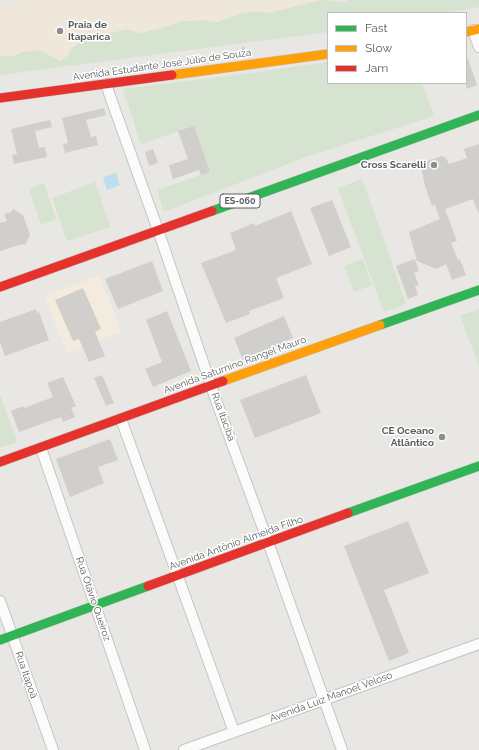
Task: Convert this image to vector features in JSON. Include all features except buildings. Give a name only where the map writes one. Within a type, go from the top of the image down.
[{"type":"main road","name":"Avenida Estudante José Júlio de Souza","points":[[0,98],[327,54]]},
{"type":"main road","name":"ES-060","points":[[0,286],[479,116]]},
{"type":"main road","name":"Avenida Saturnino Rangel Mauro","points":[[0,462],[479,290]]},
{"type":"main road","name":"Avenida Antônio Almeida Filho","points":[[0,640],[479,466]]},
{"type":"street","points":[[473,30],[479,47]]},
{"type":"street","name":"Rua Itacibá","points":[[106,84],[211,385],[342,750]]},
{"type":"street","points":[[121,419],[234,732]]},
{"type":"street","name":"Rua Otávio Queiroz","points":[[41,448],[145,750]]},
{"type":"street","name":"Rua Itapoã","points":[[0,601],[53,750]]},
{"type":"street","name":"Avenida Luiz Manoel Veloso","points":[[184,750],[479,644]]},
{"type":"shaded area","points":[[99,275],[122,332],[67,353],[44,296]]},
{"type":"green space","points":[[320,0],[345,2],[348,0],[479,0],[479,7],[451,12],[327,12],[327,32],[0,75],[0,56],[14,56],[22,52],[39,50],[60,61],[68,55],[71,49],[84,39],[127,29],[140,33],[159,29],[182,21],[204,20],[217,22],[242,13],[258,11],[268,13]]},
{"type":"green space","points":[[327,62],[327,84],[422,84],[434,116],[303,158],[164,212],[157,190],[209,172],[194,126],[141,144],[123,89]]},
{"type":"green space","points":[[362,179],[406,304],[384,312],[338,188]]},
{"type":"green space","points":[[95,182],[110,227],[67,241],[52,198]]},
{"type":"green space","points":[[44,183],[56,219],[41,225],[29,189]]},
{"type":"green space","points":[[363,259],[372,285],[354,292],[344,266]]},
{"type":"green space","points":[[479,309],[479,366],[460,316]]},
{"type":"green space","points":[[0,395],[17,442],[0,448]]},
{"type":"sand","name":"Praia de Itaparica","points":[[31,0],[320,0],[268,13],[258,11],[242,13],[217,22],[204,20],[182,21],[159,29],[140,33],[127,29],[84,39],[71,49],[68,55],[60,61],[39,50],[22,52],[14,56],[0,56],[0,6]]},
{"type":"water","points":[[116,173],[120,185],[107,190],[103,177]]},
{"type":"traffic: fast","points":[[212,211],[479,115]]},
{"type":"traffic: fast","points":[[380,325],[479,290]]},
{"type":"traffic: fast","points":[[348,513],[479,466]]},
{"type":"traffic: fast","points":[[0,640],[148,586]]},
{"type":"traffic: slow","points":[[467,32],[479,29]]},
{"type":"traffic: slow","points":[[172,75],[327,54]]},
{"type":"traffic: slow","points":[[223,381],[380,325]]},
{"type":"traffic: jam","points":[[0,98],[172,75]]},
{"type":"traffic: jam","points":[[0,287],[212,211]]},
{"type":"traffic: jam","points":[[0,462],[223,381]]},
{"type":"traffic: jam","points":[[148,586],[348,513]]},
{"type":"place","name":"Praia de Itaparica","points":[[60,31]]},
{"type":"place","name":"Cross Scarelli","points":[[434,165]]},
{"type":"place","name":"CE Oceano Atlântico","points":[[442,437]]}]
